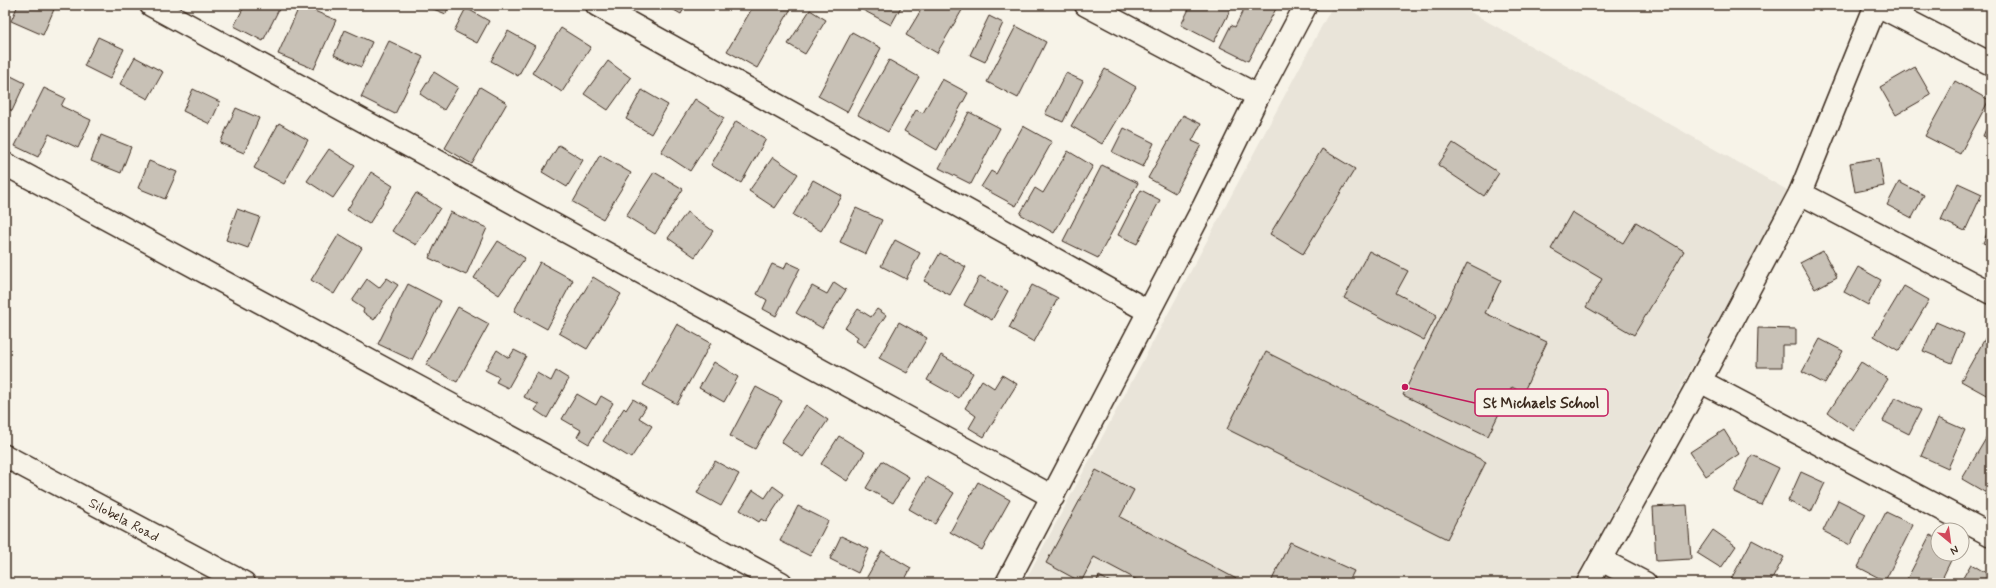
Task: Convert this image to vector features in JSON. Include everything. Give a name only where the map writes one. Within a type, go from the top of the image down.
[{"type":"street","points":[[151,5],[1053,497]]},
{"type":"street","points":[[597,5],[1148,311]]},
{"type":"street","points":[[1086,5],[1258,96]]},
{"type":"street","points":[[1007,583],[1204,206],[1258,96],[1306,5]]},
{"type":"street","points":[[1588,583],[1700,381],[1800,193],[1877,5],[1991,64]]},
{"type":"street","points":[[5,164],[781,583]]},
{"type":"street","points":[[1800,193],[1991,293]]},
{"type":"street","points":[[1700,381],[1991,535]]},
{"type":"street","name":"Silobela Road","points":[[5,456],[244,583]]},
{"type":"street","points":[[1601,560],[1645,583]]},
{"type":"shaded area","points":[[1333,5],[1458,5],[1789,191],[1573,583],[1024,583]]},
{"type":"building","points":[[18,5],[50,5],[55,7],[43,35],[11,21]]},
{"type":"building","points":[[245,5],[281,5],[263,41],[234,26]]},
{"type":"building","points":[[300,5],[336,20],[314,69],[278,54]]},
{"type":"building","points":[[423,5],[449,5],[446,14]]},
{"type":"building","points":[[665,5],[686,5],[681,14]]},
{"type":"building","points":[[754,5],[793,5],[757,68],[727,51]]},
{"type":"building","points":[[866,5],[902,5],[891,25],[863,10]]},
{"type":"building","points":[[924,5],[965,5],[937,53],[906,35]]},
{"type":"building","points":[[1191,5],[1233,5],[1214,42],[1181,25]]},
{"type":"building","points":[[1246,5],[1278,5],[1248,61],[1220,47],[1231,25],[1235,27]]},
{"type":"building","points":[[466,8],[489,21],[477,43],[454,31]]},
{"type":"building","points":[[810,10],[826,20],[805,54],[788,44]]},
{"type":"building","points":[[989,16],[1003,23],[985,62],[970,55]]},
{"type":"building","points":[[1016,26],[1046,42],[1018,98],[987,82]]},
{"type":"building","points":[[561,28],[591,47],[562,92],[532,73]]},
{"type":"building","points":[[345,30],[372,42],[361,67],[334,55]]},
{"type":"building","points":[[508,31],[535,46],[518,76],[491,61]]},
{"type":"building","points":[[852,32],[881,48],[847,112],[818,96]]},
{"type":"building","points":[[98,37],[124,49],[110,79],[84,66]]},
{"type":"building","points":[[389,41],[423,57],[395,114],[361,97]]},
{"type":"building","points":[[135,57],[163,72],[148,99],[120,84]]},
{"type":"building","points":[[889,60],[919,77],[888,132],[858,115]]},
{"type":"building","points":[[608,61],[631,78],[608,110],[584,94]]},
{"type":"building","points":[[1915,67],[1931,95],[1896,115],[1880,87]]},
{"type":"building","points":[[1105,69],[1136,87],[1102,144],[1071,126]]},
{"type":"building","points":[[434,72],[458,87],[444,110],[420,94]]},
{"type":"building","points":[[5,73],[25,83],[12,111],[5,107]]},
{"type":"building","points":[[1066,73],[1083,81],[1063,122],[1045,114]]},
{"type":"building","points":[[942,79],[968,93],[937,150],[904,131],[916,110],[923,113]]},
{"type":"building","points":[[1955,81],[1989,100],[1960,154],[1925,136]]},
{"type":"building","points":[[480,87],[507,103],[472,164],[445,148]]},
{"type":"building","points":[[44,88],[65,98],[61,106],[91,120],[78,148],[49,134],[38,157],[15,146]]},
{"type":"building","points":[[193,89],[220,102],[210,124],[183,111]]},
{"type":"building","points":[[642,90],[668,105],[651,134],[626,119]]},
{"type":"building","points":[[695,99],[724,118],[690,171],[661,152]]},
{"type":"building","points":[[236,108],[259,118],[244,153],[220,143]]},
{"type":"building","points":[[969,112],[1000,128],[971,184],[939,168]]},
{"type":"building","points":[[1183,115],[1201,124],[1192,141],[1201,145],[1175,193],[1148,178]]},
{"type":"building","points":[[1991,117],[1991,139],[1983,136]]},
{"type":"building","points":[[736,121],[766,139],[741,183],[711,165]]},
{"type":"building","points":[[279,123],[308,140],[284,184],[254,168]]},
{"type":"building","points":[[1023,126],[1052,142],[1016,206],[981,187],[991,171],[996,174]]},
{"type":"building","points":[[1124,128],[1154,143],[1143,167],[1112,152]]},
{"type":"building","points":[[101,135],[131,147],[121,173],[91,161]]},
{"type":"building","points":[[1453,143],[1499,173],[1484,196],[1438,165]]},
{"type":"building","points":[[559,145],[583,160],[567,187],[542,172]]},
{"type":"building","points":[[329,149],[355,166],[333,198],[307,181]]},
{"type":"building","points":[[1322,149],[1355,169],[1303,254],[1270,234]]},
{"type":"building","points":[[1068,151],[1093,166],[1054,233],[1020,214],[1035,188],[1043,193]]},
{"type":"building","points":[[600,155],[631,173],[603,219],[573,202]]},
{"type":"building","points":[[773,157],[798,174],[775,208],[749,191]]},
{"type":"building","points":[[1879,158],[1884,186],[1855,192],[1850,163]]},
{"type":"building","points":[[149,161],[177,172],[165,199],[138,188]]},
{"type":"building","points":[[1102,165],[1138,183],[1098,258],[1063,241]]},
{"type":"building","points":[[371,172],[393,186],[369,224],[347,210]]},
{"type":"building","points":[[654,172],[683,189],[655,234],[626,216]]},
{"type":"building","points":[[813,180],[842,196],[821,231],[793,215]]},
{"type":"building","points":[[1899,182],[1924,195],[1912,218],[1887,205]]},
{"type":"building","points":[[1958,183],[1982,194],[1965,231],[1941,220]]},
{"type":"building","points":[[1141,190],[1160,200],[1137,244],[1118,235]]},
{"type":"building","points":[[416,193],[440,208],[416,245],[392,231]]},
{"type":"building","points":[[856,208],[882,220],[866,254],[840,242]]},
{"type":"building","points":[[237,209],[260,217],[248,248],[226,240]]},
{"type":"building","points":[[450,212],[487,228],[466,275],[429,258]]},
{"type":"building","points":[[687,212],[713,231],[695,257],[668,238]]},
{"type":"building","points":[[1572,212],[1623,243],[1636,222],[1684,251],[1634,335],[1586,307],[1602,279],[1551,249]]},
{"type":"building","points":[[1991,224],[1991,246],[1983,243]]},
{"type":"building","points":[[339,234],[362,248],[334,294],[311,280]]},
{"type":"building","points":[[895,240],[920,253],[906,279],[881,266]]},
{"type":"building","points":[[498,241],[525,258],[499,295],[474,278]]},
{"type":"building","points":[[1369,251],[1408,271],[1396,293],[1437,315],[1424,340],[1344,298]]},
{"type":"building","points":[[1823,251],[1837,277],[1815,289],[1800,263]]},
{"type":"building","points":[[940,253],[966,267],[950,295],[924,281]]},
{"type":"building","points":[[540,262],[573,280],[547,329],[514,311]]},
{"type":"building","points":[[787,262],[800,268],[776,316],[763,309],[767,300],[757,294],[772,264],[784,269]]},
{"type":"building","points":[[1467,263],[1501,280],[1485,313],[1547,342],[1523,393],[1512,387],[1488,436],[1403,395]]},
{"type":"building","points":[[1858,267],[1881,280],[1868,305],[1844,292]]},
{"type":"building","points":[[980,276],[1008,291],[992,320],[964,305]]},
{"type":"building","points":[[593,277],[621,294],[587,349],[559,333]]},
{"type":"building","points":[[387,278],[398,285],[374,320],[363,312],[364,309],[352,301],[367,279],[379,288]]},
{"type":"building","points":[[834,282],[846,290],[822,328],[796,313],[812,286],[827,294]]},
{"type":"building","points":[[408,284],[441,301],[412,360],[378,344]]},
{"type":"building","points":[[1032,285],[1058,298],[1034,342],[1009,328]]},
{"type":"building","points":[[1904,286],[1929,300],[1899,351],[1874,336]]},
{"type":"building","points":[[458,307],[489,324],[457,382],[426,365]]},
{"type":"building","points":[[858,309],[871,317],[877,309],[886,315],[865,347],[856,341],[858,337],[845,328]]},
{"type":"building","points":[[899,322],[927,338],[907,373],[879,358]]},
{"type":"building","points":[[1936,322],[1964,334],[1952,363],[1923,351]]},
{"type":"building","points":[[677,324],[711,343],[677,404],[643,385]]},
{"type":"building","points":[[1758,328],[1796,329],[1796,345],[1782,345],[1782,367],[1757,367]]},
{"type":"building","points":[[1987,335],[1991,337],[1991,390],[1988,396],[1961,381]]},
{"type":"building","points":[[1820,339],[1843,351],[1825,384],[1802,372]]},
{"type":"building","points":[[497,350],[509,358],[514,350],[526,356],[508,388],[496,382],[499,377],[485,370]]},
{"type":"building","points":[[1266,352],[1486,462],[1447,539],[1227,429]]},
{"type":"building","points":[[941,355],[973,373],[959,398],[927,380]]},
{"type":"building","points":[[714,362],[738,377],[724,402],[699,388]]},
{"type":"building","points":[[1861,362],[1888,379],[1854,431],[1828,413]]},
{"type":"building","points":[[556,371],[569,379],[547,418],[535,410],[539,405],[524,397],[537,373],[551,381]]},
{"type":"building","points":[[1002,375],[1017,384],[984,437],[969,428],[976,416],[965,408],[982,380],[994,388]]},
{"type":"building","points":[[756,387],[782,401],[755,449],[730,436]]},
{"type":"building","points":[[577,394],[596,405],[601,396],[613,403],[589,444],[577,437],[581,430],[562,419]]},
{"type":"building","points":[[1895,397],[1921,410],[1909,434],[1883,421]]},
{"type":"building","points":[[633,399],[646,407],[639,418],[652,426],[631,458],[603,441],[624,408],[626,410]]},
{"type":"building","points":[[806,405],[828,420],[803,457],[781,442]]},
{"type":"building","points":[[1938,418],[1965,430],[1948,468],[1921,456]]},
{"type":"building","points":[[1724,430],[1739,454],[1706,476],[1690,452]]},
{"type":"building","points":[[1991,430],[1991,489],[1988,494],[1962,479]]},
{"type":"building","points":[[839,436],[865,452],[847,481],[821,464]]},
{"type":"building","points":[[1752,455],[1779,468],[1761,505],[1734,492]]},
{"type":"building","points":[[715,461],[739,474],[721,506],[697,493]]},
{"type":"building","points":[[882,461],[909,477],[893,503],[866,488]]},
{"type":"building","points":[[1096,470],[1134,490],[1120,517],[1244,583],[1143,583],[1094,557],[1081,582],[1046,563]]},
{"type":"building","points":[[1801,472],[1825,483],[1811,512],[1788,501]]},
{"type":"building","points":[[927,477],[954,493],[935,524],[909,509]]},
{"type":"building","points":[[978,482],[1010,500],[982,550],[950,532]]},
{"type":"building","points":[[773,486],[784,494],[766,522],[761,519],[759,522],[740,510],[753,490],[765,498]]},
{"type":"building","points":[[1838,500],[1866,514],[1850,545],[1823,531]]},
{"type":"building","points":[[1687,505],[1691,559],[1656,561],[1653,507]]},
{"type":"building","points":[[798,506],[828,521],[810,556],[780,541]]},
{"type":"building","points":[[1886,512],[1913,525],[1885,581],[1858,567]]},
{"type":"building","points":[[1713,530],[1736,546],[1721,568],[1697,553]]},
{"type":"building","points":[[1930,535],[1930,562],[1950,562],[1940,583],[1905,583]]},
{"type":"building","points":[[841,536],[869,549],[858,573],[830,559]]},
{"type":"building","points":[[1752,540],[1784,557],[1770,583],[1729,583]]},
{"type":"building","points":[[1290,542],[1354,571],[1348,583],[1271,582]]},
{"type":"building","points":[[882,551],[911,568],[903,583],[864,582]]},
{"type":"building","points":[[1971,564],[1991,576],[1991,583],[1960,583]]},
{"type":"building","points":[[1099,576],[1112,583],[1096,583]]},
{"type":"place","name":"St Michaels School","points":[[1405,387]]}]
